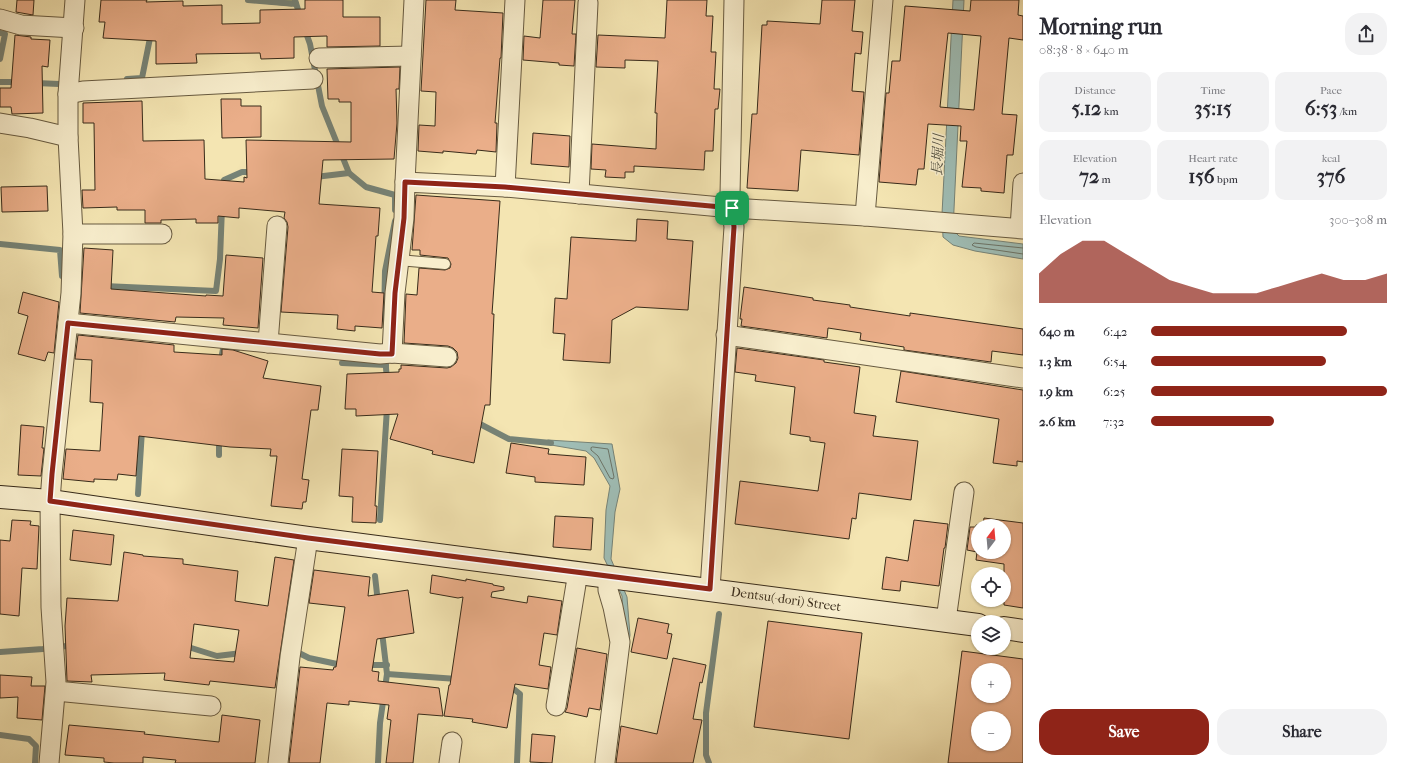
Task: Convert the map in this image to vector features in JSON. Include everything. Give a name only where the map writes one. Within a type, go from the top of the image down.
[{"type":"street","points":[[49,763],[56,691],[51,607],[50,501],[71,293],[73,234],[68,137],[68,94],[75,0]]},
{"type":"street","points":[[386,354],[404,218],[414,0]]},
{"type":"street","points":[[505,187],[515,0]]},
{"type":"street","points":[[710,589],[734,227],[730,195],[734,0]]},
{"type":"street","points":[[865,216],[883,0]]},
{"type":"street","points":[[579,194],[588,3]]},
{"type":"street","points":[[0,19],[21,25],[74,28]]},
{"type":"street","points":[[319,58],[411,56]]},
{"type":"street","points":[[68,94],[84,91],[313,79]]},
{"type":"street","points":[[0,123],[68,137]]},
{"type":"street","points":[[405,182],[505,187],[732,208],[865,216],[1021,229],[1023,183]]},
{"type":"street","points":[[268,343],[277,226]]},
{"type":"street","points":[[73,234],[162,234]]},
{"type":"street","points":[[68,323],[386,354],[447,357]]},
{"type":"street","points":[[726,335],[1023,378]]},
{"type":"street","points":[[946,620],[964,492]]},
{"type":"street","name":"Dentsu(-dori) Street","points":[[0,497],[50,501],[308,538],[971,624]]},
{"type":"street","points":[[278,763],[291,650],[308,538]]},
{"type":"street","points":[[556,706],[578,572]]},
{"type":"street","points":[[605,762],[620,642],[608,590],[608,576]]},
{"type":"street","points":[[1011,629],[1023,631]]},
{"type":"street","points":[[56,691],[211,706]]},
{"type":"street","points":[[448,763],[452,742]]},
{"type":"lane","points":[[398,260],[445,264]]},
{"type":"green space","points":[[252,0],[293,0],[292,6],[252,2]]},
{"type":"water","points":[[953,0],[964,0],[953,230],[959,236],[1023,244],[1023,259],[975,251],[953,245],[943,237],[942,214]]},
{"type":"water","points":[[548,440],[612,444],[620,489],[615,512],[611,559],[627,597],[630,635],[625,667],[622,596],[604,558],[606,510],[610,486],[594,458],[586,451],[551,445],[544,442]]},
{"type":"building","points":[[17,0],[34,0],[33,15],[16,12]]},
{"type":"building","points":[[101,0],[147,0],[146,2],[183,1],[183,6],[222,5],[222,24],[260,23],[260,10],[305,9],[305,0],[343,0],[343,17],[380,17],[380,46],[327,47],[327,36],[294,37],[294,58],[261,59],[260,53],[196,54],[197,63],[156,64],[156,41],[103,38],[105,22],[99,22]]},
{"type":"building","points":[[426,0],[456,0],[455,10],[503,13],[501,58],[495,123],[497,123],[496,152],[477,150],[476,154],[443,151],[443,153],[418,151],[419,125],[435,126],[436,92],[421,91]]},
{"type":"building","points":[[543,0],[575,0],[572,34],[576,34],[574,66],[559,65],[559,63],[523,60],[524,36],[540,38]]},
{"type":"building","points":[[667,0],[707,0],[706,16],[713,16],[711,52],[716,52],[714,89],[720,89],[718,109],[715,109],[713,151],[705,151],[704,170],[634,166],[634,172],[625,172],[625,178],[605,177],[606,170],[591,169],[592,144],[656,149],[657,113],[655,113],[658,61],[625,60],[625,68],[596,67],[598,35],[665,38]]},
{"type":"building","points":[[822,0],[855,0],[852,31],[863,32],[861,54],[855,53],[852,91],[864,92],[859,155],[801,150],[798,191],[747,188],[752,114],[757,114],[762,25],[767,25],[767,21],[820,24]]},
{"type":"building","points":[[971,0],[1019,0],[1018,15],[1023,16],[1023,40],[1009,38],[1002,114],[1017,115],[1013,155],[1007,155],[1004,193],[981,191],[981,188],[962,187],[967,141],[960,141],[961,126],[928,124],[924,169],[918,169],[916,185],[879,182],[886,93],[889,93],[892,61],[900,61],[905,6],[970,11]],"holes":[[[948,33],[981,36],[974,110],[940,107]]]},
{"type":"building","points":[[15,35],[31,37],[31,39],[50,40],[48,67],[42,66],[43,113],[12,114],[11,107],[0,107],[0,88],[11,88]]},
{"type":"building","points":[[400,67],[399,89],[396,89],[397,123],[394,159],[323,160],[319,204],[380,208],[378,236],[376,236],[372,292],[384,293],[382,328],[355,326],[355,331],[337,329],[338,315],[281,312],[288,227],[284,218],[285,212],[239,208],[239,218],[218,216],[218,223],[196,223],[196,219],[161,220],[161,223],[145,223],[145,210],[117,210],[117,207],[83,208],[82,190],[95,190],[94,123],[83,123],[83,103],[142,101],[143,141],[204,140],[205,179],[244,182],[244,177],[247,178],[246,140],[351,142],[351,102],[339,102],[339,99],[328,99],[327,69]]},
{"type":"building","points":[[221,99],[241,99],[241,106],[261,106],[261,137],[222,138]]},
{"type":"building","points":[[533,133],[570,136],[569,167],[531,164]]},
{"type":"building","points":[[47,186],[48,211],[2,212],[1,187]]},
{"type":"building","points":[[416,195],[500,201],[492,314],[494,314],[490,405],[485,405],[474,463],[432,454],[433,451],[390,439],[398,414],[356,416],[356,409],[345,409],[347,374],[399,372],[401,365],[447,368],[456,363],[458,358],[457,352],[448,346],[404,343],[406,294],[417,295],[419,268],[445,270],[450,268],[451,264],[448,258],[420,255],[420,250],[412,250]]},
{"type":"building","points":[[637,219],[668,221],[667,239],[693,241],[688,310],[636,307],[612,320],[610,363],[563,360],[565,334],[553,333],[555,298],[567,299],[571,237],[636,241]]},
{"type":"building","points":[[84,248],[113,250],[111,289],[206,296],[223,296],[226,255],[263,258],[258,328],[223,325],[224,318],[176,317],[175,322],[80,313]]},
{"type":"building","points":[[744,287],[813,298],[813,300],[850,305],[850,307],[910,316],[910,313],[1023,329],[1023,355],[992,351],[991,362],[904,350],[904,347],[860,340],[861,333],[828,328],[827,338],[741,326],[742,319],[740,319]]},
{"type":"building","points":[[23,292],[59,302],[54,353],[48,352],[45,361],[18,354],[28,316],[18,313]]},
{"type":"building","points":[[78,335],[174,345],[174,352],[222,355],[222,349],[233,350],[268,361],[263,378],[321,386],[318,410],[311,410],[302,479],[309,480],[306,502],[303,502],[302,509],[271,506],[277,456],[270,456],[271,449],[230,447],[139,436],[136,476],[118,474],[117,480],[94,479],[94,482],[63,479],[66,449],[100,451],[103,403],[90,402],[92,360],[75,359]]},
{"type":"building","points":[[737,348],[824,360],[824,362],[860,367],[854,413],[876,416],[873,436],[918,441],[911,500],[859,493],[856,519],[852,518],[849,539],[735,524],[740,481],[818,491],[825,443],[810,441],[810,437],[790,434],[795,387],[755,381],[756,375],[735,372]]},
{"type":"building","points":[[901,371],[1023,390],[1023,462],[1017,461],[1017,466],[993,463],[999,419],[896,402]]},
{"type":"building","points":[[21,425],[44,427],[42,448],[44,448],[41,476],[18,475]]},
{"type":"building","points":[[511,443],[549,449],[548,454],[586,457],[584,485],[535,482],[535,477],[506,473]]},
{"type":"building","points":[[342,449],[378,451],[375,506],[377,506],[376,523],[352,522],[353,497],[339,496]]},
{"type":"building","points":[[555,516],[593,518],[591,550],[553,547]]},
{"type":"building","points":[[12,520],[31,521],[30,525],[39,526],[37,569],[22,568],[19,616],[0,614],[0,540],[10,541]]},
{"type":"building","points":[[914,520],[948,524],[939,586],[901,581],[900,591],[882,589],[886,557],[908,561]]},
{"type":"building","points":[[1011,521],[1023,523],[1023,608],[1011,606],[1011,567],[1004,567],[1004,564],[976,560],[1011,559]]},
{"type":"building","points":[[971,527],[971,551],[967,550]]},
{"type":"building","points":[[73,530],[114,535],[111,565],[70,560]]},
{"type":"building","points":[[124,552],[143,556],[183,559],[183,564],[238,571],[235,601],[268,606],[275,557],[294,560],[275,688],[210,681],[209,685],[164,680],[165,673],[91,675],[92,682],[67,681],[65,626],[67,598],[118,601]],"holes":[[[194,624],[239,630],[234,662],[190,658]]]},
{"type":"building","points":[[314,570],[370,577],[368,596],[408,590],[414,633],[377,639],[372,671],[379,672],[378,681],[439,688],[443,716],[418,714],[413,763],[386,763],[391,720],[387,719],[389,705],[349,701],[349,705],[327,703],[320,763],[289,763],[300,667],[333,670],[334,667],[336,667],[345,607],[309,603]]},
{"type":"building","points":[[432,575],[466,581],[466,579],[504,587],[504,590],[492,592],[491,597],[527,603],[528,596],[562,601],[557,635],[544,633],[539,665],[551,667],[548,689],[515,684],[507,728],[472,722],[473,719],[444,716],[463,597],[458,598],[430,593]]},
{"type":"building","points":[[638,618],[669,624],[667,633],[672,634],[667,659],[631,652]]},
{"type":"building","points":[[768,621],[862,633],[849,739],[754,727]]},
{"type":"building","points":[[577,648],[607,654],[600,710],[589,708],[587,717],[565,712],[567,708]]},
{"type":"building","points":[[962,651],[971,652],[971,655],[992,655],[1023,659],[1023,763],[948,763]]},
{"type":"building","points":[[673,658],[706,665],[702,683],[700,682],[693,719],[702,720],[693,763],[616,763],[621,726],[657,734]]},
{"type":"building","points":[[0,675],[32,677],[31,686],[45,686],[42,720],[17,718],[18,697],[0,698]]},
{"type":"building","points":[[222,715],[260,720],[255,763],[175,763],[176,760],[143,757],[143,763],[114,763],[104,762],[104,758],[65,755],[69,725],[145,732],[144,734],[219,742]]},
{"type":"building","points":[[532,734],[555,736],[552,763],[530,762]]},
{"type":"waterway","points":[[248,0],[296,4]]},
{"type":"waterway","points":[[295,0],[300,16]]},
{"type":"waterway","points":[[305,30],[310,44],[322,106],[349,173],[366,187],[395,195],[395,210]]},
{"type":"waterway","points":[[0,33],[5,34],[0,59]]},
{"type":"waterway","points":[[127,79],[142,78],[151,33]]},
{"type":"waterway","points":[[0,82],[18,82]]},
{"type":"waterway","points":[[36,83],[59,84]]},
{"type":"waterway","points":[[223,187],[224,180],[242,172],[254,172]]},
{"type":"waterway","points":[[315,177],[349,173]]},
{"type":"waterway","points":[[104,286],[216,291],[220,259],[222,208]]},
{"type":"waterway","points":[[384,319],[385,271],[395,221]]},
{"type":"waterway","points":[[0,244],[60,250],[62,276]]},
{"type":"waterway","points":[[222,354],[223,349],[238,348]]},
{"type":"waterway","points":[[385,356],[387,380]]},
{"type":"waterway","points":[[342,363],[386,365]]},
{"type":"waterway","points":[[380,520],[387,408]]},
{"type":"waterway","points":[[475,423],[480,424],[509,439],[551,443]]},
{"type":"waterway","points":[[138,494],[142,430]]},
{"type":"waterway","points":[[219,439],[219,455]]},
{"type":"waterway","points":[[375,576],[378,603]]},
{"type":"waterway","points":[[709,763],[706,755],[706,713],[719,614]]},
{"type":"waterway","points":[[378,763],[380,723],[387,674],[382,632]]},
{"type":"waterway","points":[[0,652],[74,645]]},
{"type":"waterway","points":[[185,646],[217,656],[242,653]]},
{"type":"waterway","points":[[273,649],[281,648],[297,652],[309,658],[343,664]]},
{"type":"waterway","points":[[366,665],[387,665]]},
{"type":"waterway","points":[[387,674],[457,679]]},
{"type":"waterway","points":[[508,688],[515,690],[520,694],[517,763]]},
{"type":"waterway","points":[[0,735],[29,739],[36,746],[35,763]]},
{"type":"route","points":[[405,182],[505,187],[732,208],[734,227],[710,589],[308,538],[50,501],[50,487],[68,323],[392,354],[395,293],[404,218],[405,182]]},
{"type":"water label","name":"長堀川","points":[[938,155]]}]
